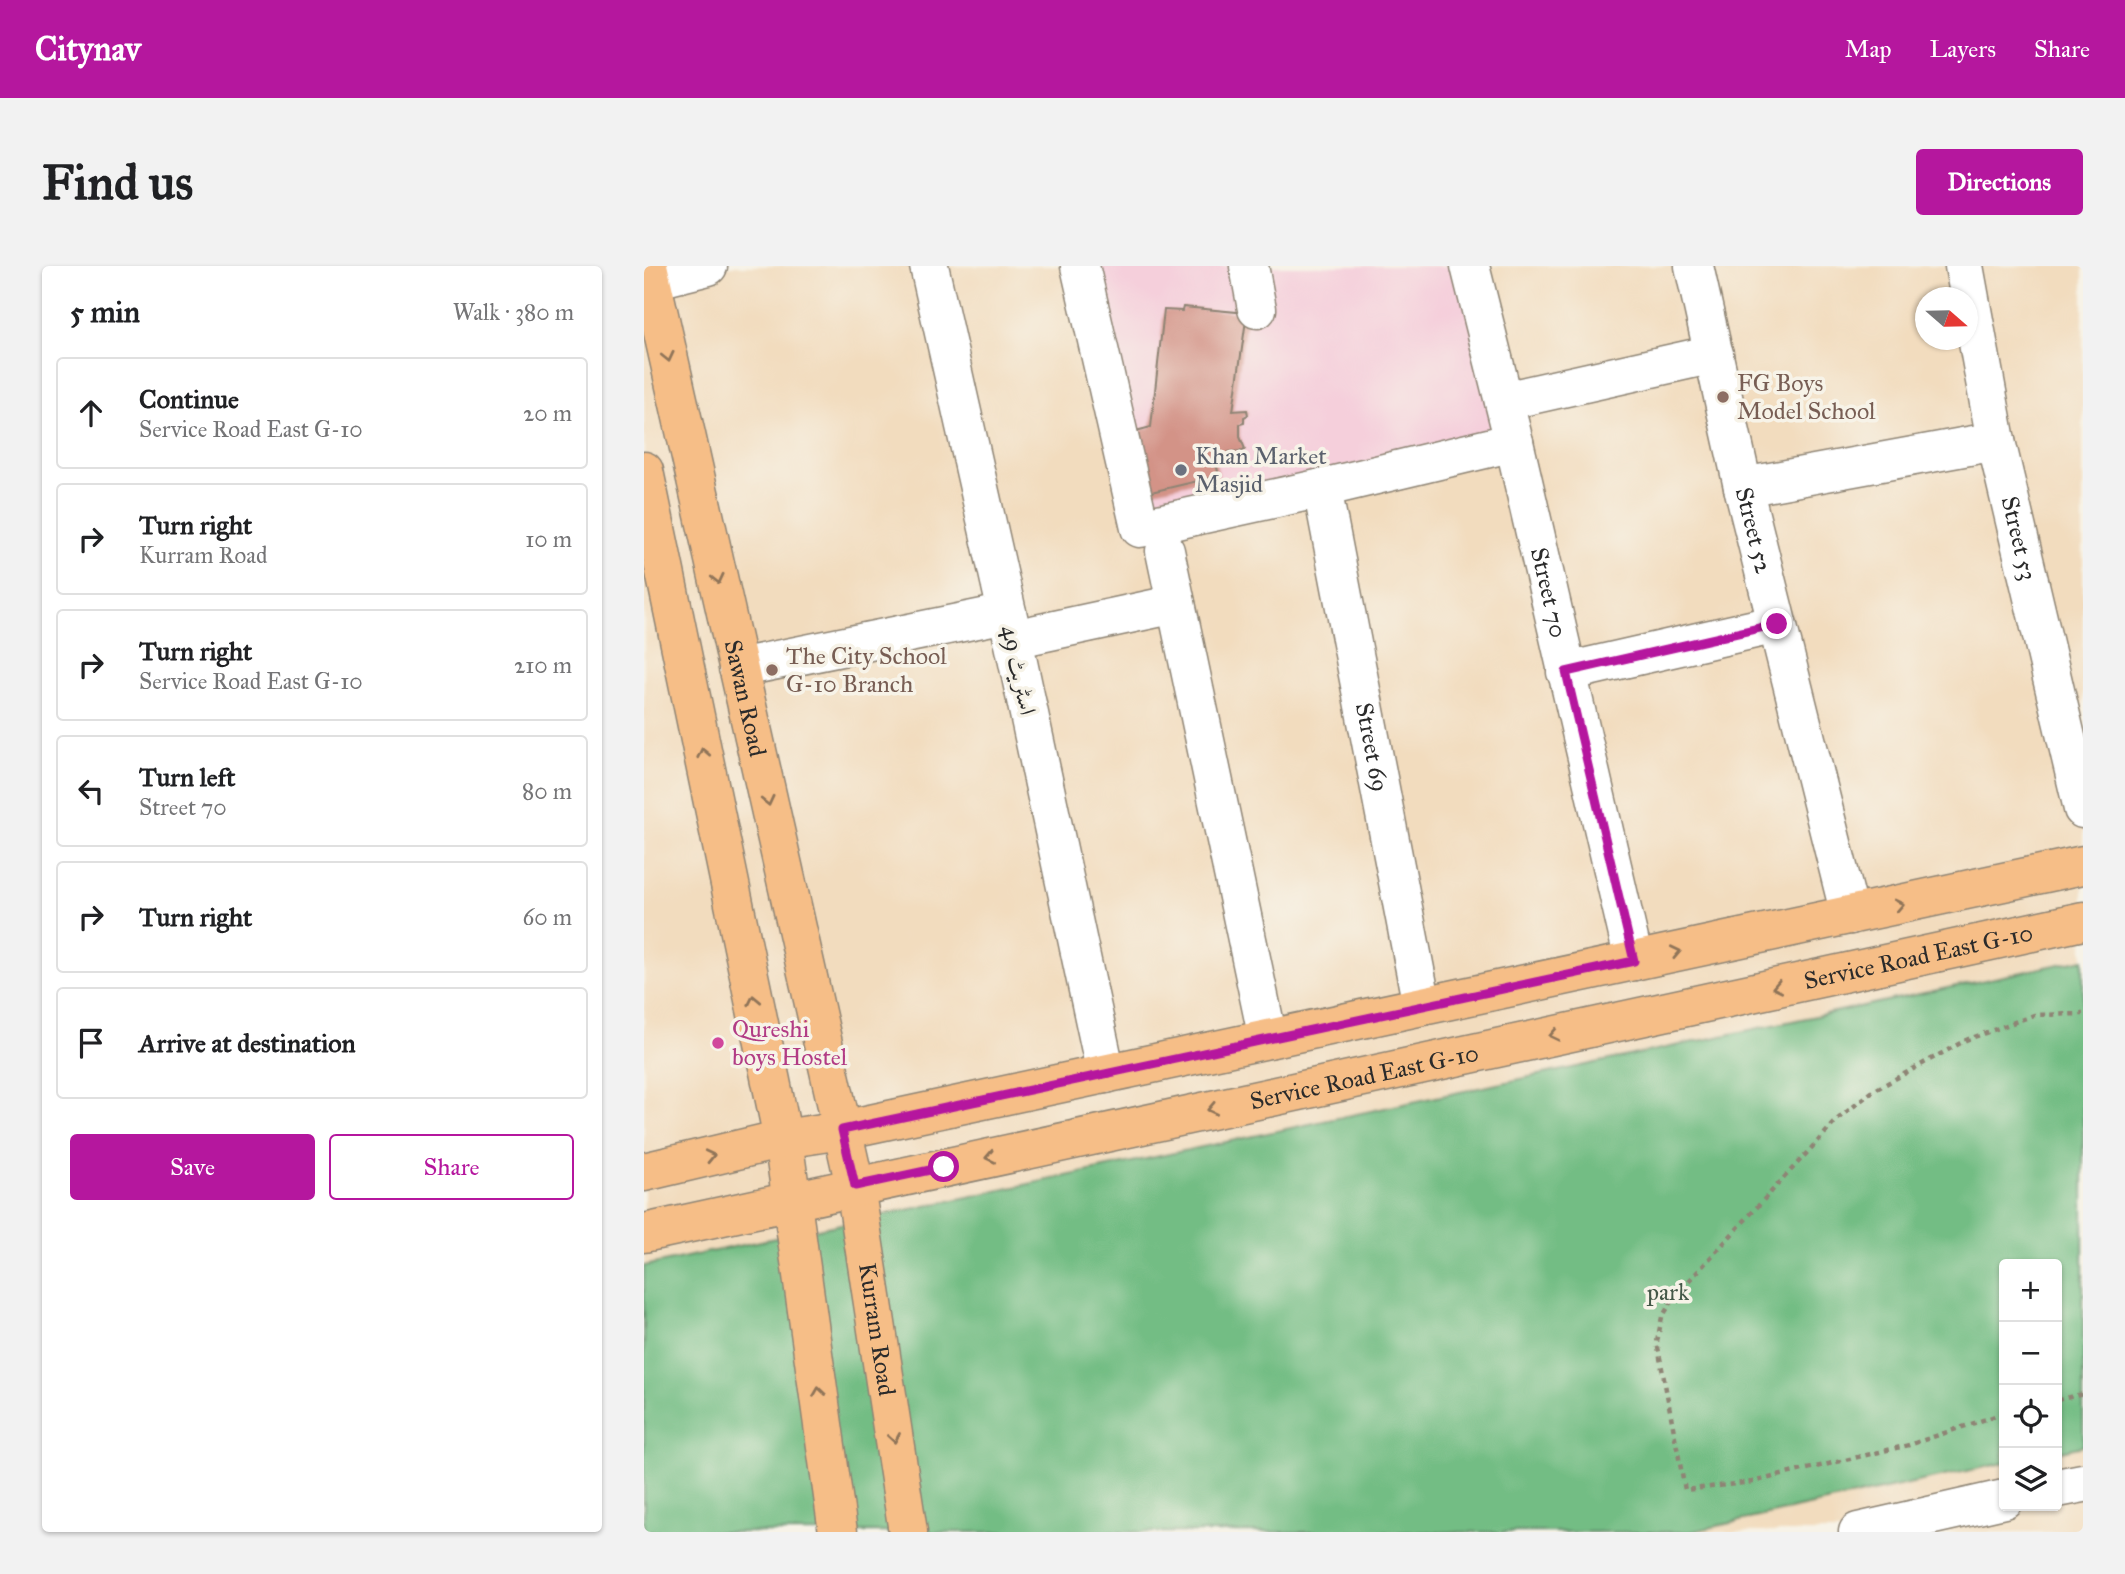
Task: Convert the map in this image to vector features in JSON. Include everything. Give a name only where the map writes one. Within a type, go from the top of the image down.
[{"type":"main road","name":"Sawan Road","points":[[648,276],[842,1130]]},
{"type":"main road","points":[[644,471],[783,1139],[838,1532]]},
{"type":"main road","points":[[644,1172],[783,1139],[842,1130],[2083,866]]},
{"type":"main road","name":"Service Road East G-10","points":[[644,1233],[2083,921]]},
{"type":"main road","name":"Kurram Road","points":[[842,1130],[855,1186],[908,1532]]},
{"type":"street","points":[[648,276],[708,266]]},
{"type":"street","name":"اسٹریٹ 49","points":[[929,266],[1106,1074]]},
{"type":"street","points":[[1080,266],[1140,528],[1514,442]]},
{"type":"street","points":[[1249,266],[1257,309]]},
{"type":"street","name":"Street 70","points":[[1470,266],[1514,442],[1634,961]]},
{"type":"street","name":"Street 52","points":[[1694,266],[1743,487],[1850,915]]},
{"type":"street","name":"Street 53","points":[[1964,266],[1996,442],[2083,808]]},
{"type":"street","points":[[1504,401],[1714,354]]},
{"type":"street","points":[[1743,487],[1996,442]]},
{"type":"street","name":"Street 69","points":[[1322,488],[1422,1006]]},
{"type":"street","points":[[1165,551],[1268,1039]]},
{"type":"street","points":[[738,668],[1010,626],[1176,604]]},
{"type":"street","points":[[1566,672],[1777,624]]},
{"type":"street","points":[[2062,1487],[2083,1482]]},
{"type":"street","points":[[1858,1532],[1999,1500]]},
{"type":"path","points":[[1999,1415],[1909,1445],[1752,1482],[1685,1490],[1657,1342],[1662,1317],[1676,1296],[1839,1118],[1873,1091],[1966,1040],[2034,1015],[2083,1014]]},
{"type":"path","points":[[2062,1399],[2083,1394]]},
{"type":"shaded area","points":[[1091,266],[1461,266],[1503,438],[1152,516]]},
{"type":"green space","name":"park","points":[[2083,959],[2083,1446],[2062,1451],[2062,1259],[1999,1259],[1999,1464],[1690,1532],[644,1532],[644,1266]]},
{"type":"building","points":[[1183,307],[1247,313],[1233,411],[1247,410],[1244,423],[1240,424],[1240,437],[1245,449],[1229,452],[1230,456],[1215,459],[1219,476],[1151,492],[1136,431],[1151,427],[1164,310],[1182,311]]},
{"type":"place","name":"FG Boys Model School","points":[[1723,397]]},
{"type":"place","name":"Khan Market Masjid","points":[[1181,470]]},
{"type":"place","name":"The City School G-10 Branch","points":[[772,670]]},
{"type":"place","name":"Qureshi boys Hostel","points":[[718,1043]]},
{"type":"route","points":[[944,1167],[855,1186],[842,1130],[1634,961],[1566,672],[1777,624]]}]
